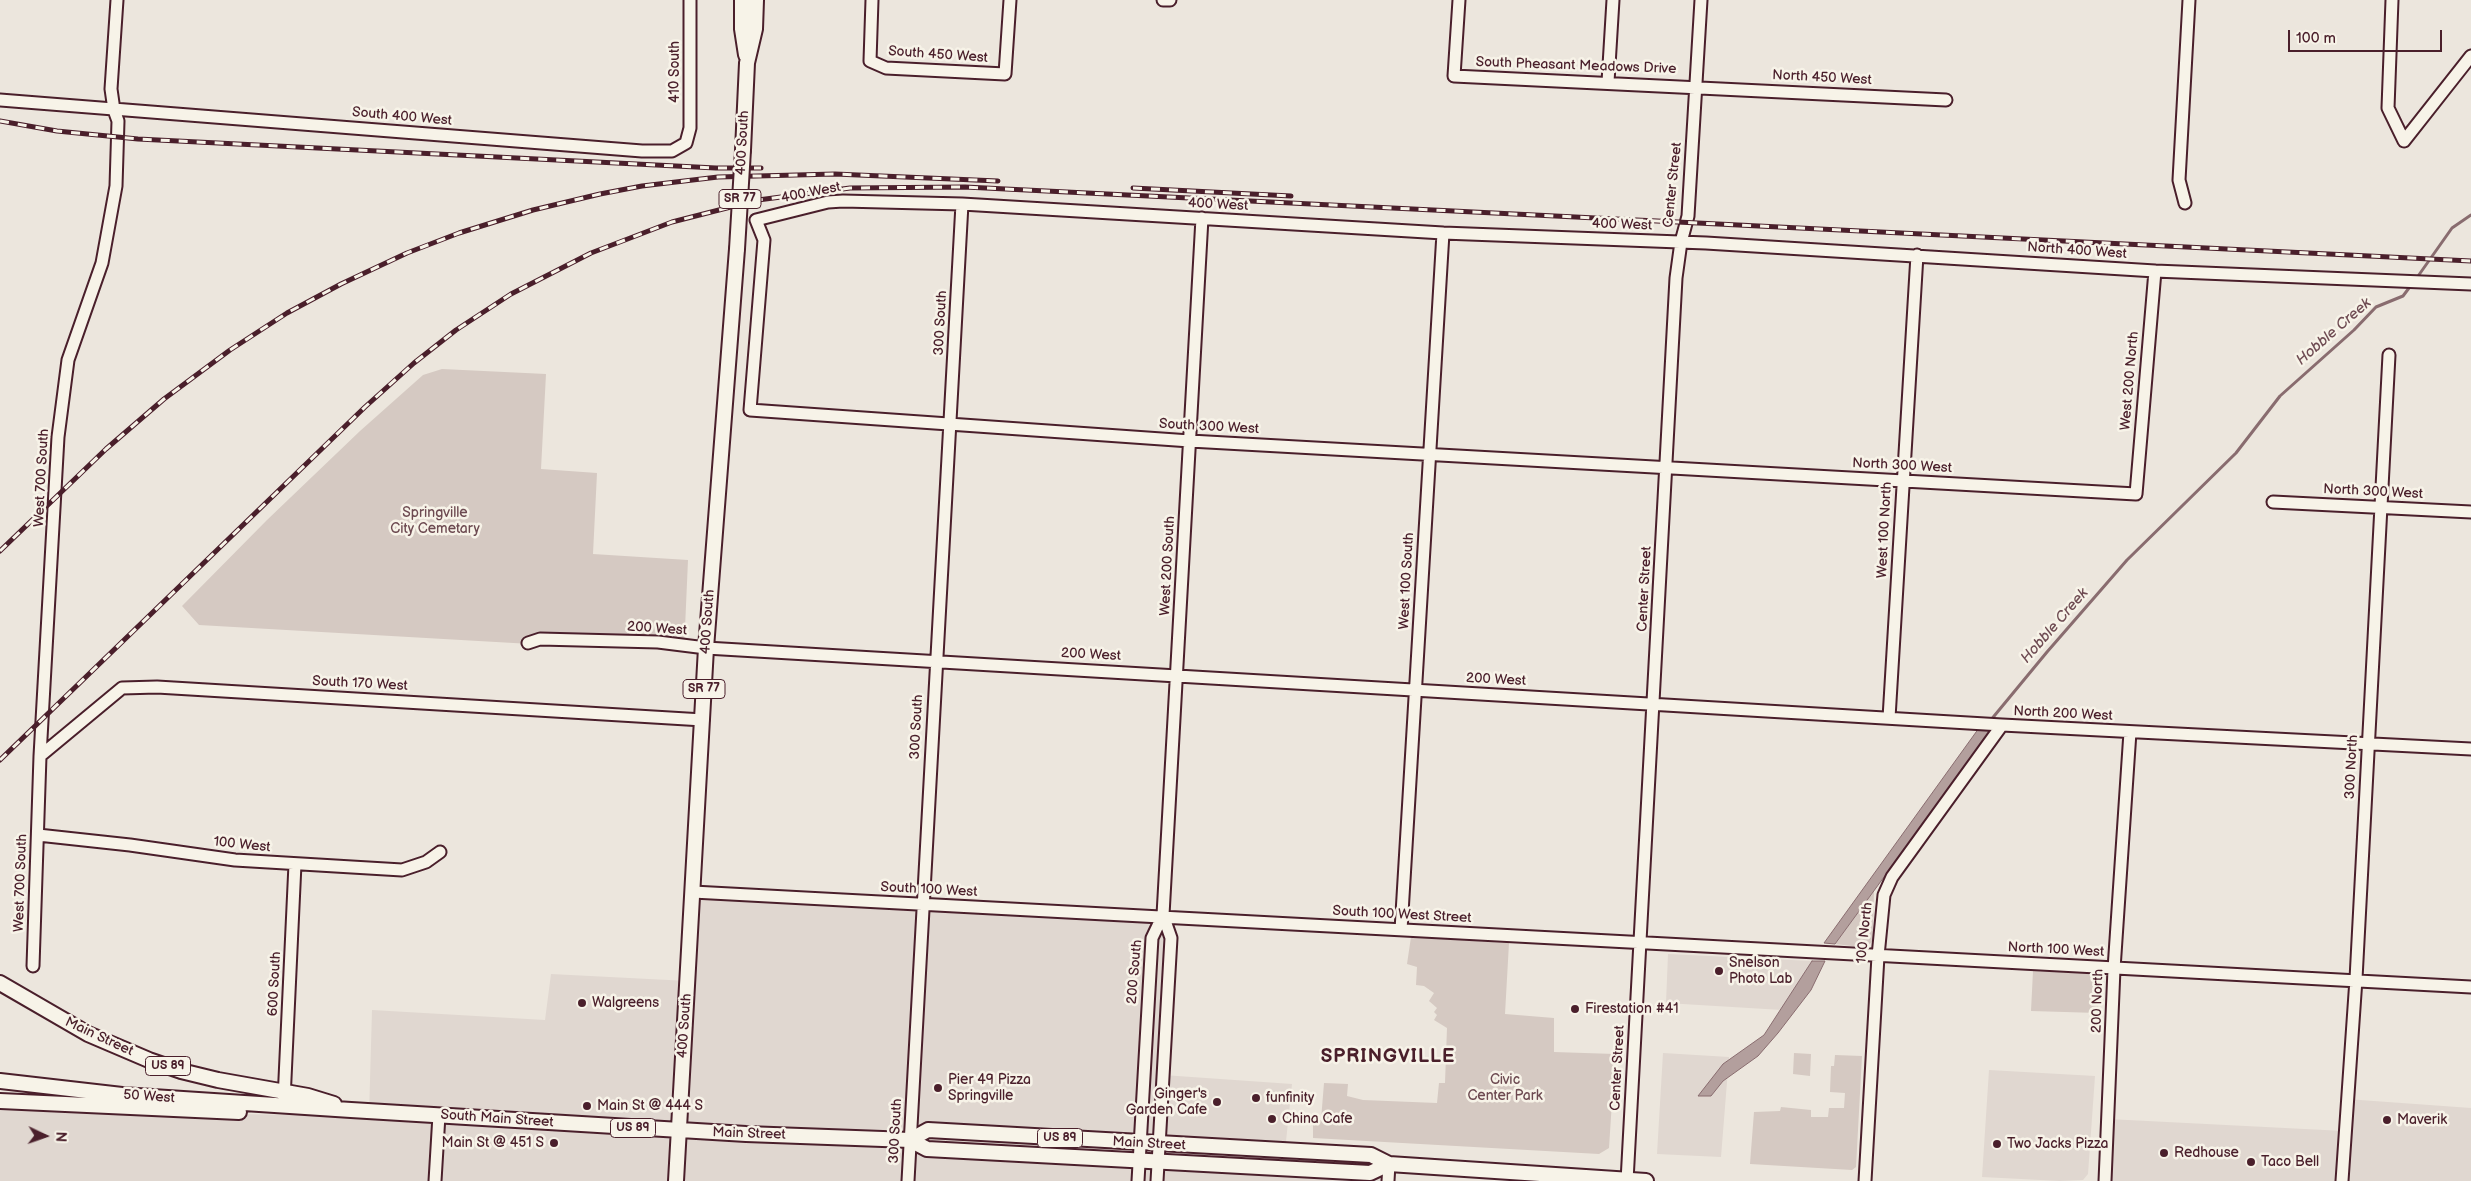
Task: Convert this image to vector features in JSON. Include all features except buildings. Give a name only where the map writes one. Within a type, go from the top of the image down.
[{"type":"main road","name":"400 South","points":[[742,0],[742,29],[747,63]]},
{"type":"main road","name":"400 South","points":[[676,1181],[706,648],[737,249],[747,63],[755,29],[756,0]]},
{"type":"main road","name":"Main Street","points":[[0,983],[88,1034],[149,1060],[284,1098],[322,1099],[351,1110]]},
{"type":"main road","name":"50 West","points":[[0,1081],[122,1095],[284,1098],[299,1107]]},
{"type":"main road","name":"Main Street","points":[[0,1101],[270,1113],[299,1107],[408,1113]]},
{"type":"main road","name":"South Main Street","points":[[408,1113],[587,1125]]},
{"type":"main road","name":"Main Street","points":[[587,1125],[910,1140],[927,1149],[1370,1173],[1389,1164]]},
{"type":"main road","name":"Main Street","points":[[910,1140],[928,1130],[1371,1155],[1389,1164],[1646,1181]]},
{"type":"street","name":"West 700 South","points":[[33,966],[40,756],[58,437],[68,360],[102,263],[116,186],[118,120],[114,110],[111,89],[117,0]]},
{"type":"street","name":"410 South","points":[[686,143],[690,128],[690,0]]},
{"type":"street","name":"South 450 West","points":[[872,0],[870,61],[886,68],[1004,74],[1010,0]]},
{"type":"street","points":[[1163,0],[1170,0]]},
{"type":"street","name":"South Pheasant Meadows Drive","points":[[1458,0],[1454,76],[1696,86]]},
{"type":"street","points":[[1608,82],[1613,0]]},
{"type":"street","name":"Center Street","points":[[1627,1180],[1676,278],[1681,242],[1688,216],[1701,0]]},
{"type":"street","points":[[2185,203],[2179,180],[2189,0]]},
{"type":"street","points":[[2392,0],[2388,108],[2404,141],[2471,56]]},
{"type":"street","name":"North 450 West","points":[[1696,86],[1946,100]]},
{"type":"street","name":"South 400 West","points":[[0,100],[642,151],[672,151],[686,143]]},
{"type":"street","name":"400 West","points":[[750,410],[764,240],[756,220],[828,202],[962,204],[1443,233],[1681,242]]},
{"type":"street","name":"300 South","points":[[908,1181],[962,204]]},
{"type":"street","name":"West 200 South","points":[[1163,915],[1202,218]]},
{"type":"street","name":"West 100 South","points":[[1401,930],[1443,233]]},
{"type":"street","name":"North 400 West","points":[[1681,242],[2155,271],[2471,284]]},
{"type":"street","name":"West 100 North","points":[[1889,718],[1917,255]]},
{"type":"street","name":"West 200 North","points":[[2136,494],[2155,271]]},
{"type":"street","name":"300 North","points":[[2342,1181],[2356,979],[2389,355]]},
{"type":"street","name":"South 300 West","points":[[750,410],[1190,441],[1666,468]]},
{"type":"street","name":"North 300 West","points":[[1666,468],[2136,494]]},
{"type":"street","name":"North 300 West","points":[[2273,502],[2471,512]]},
{"type":"street","name":"200 West","points":[[528,643],[540,639],[658,642],[706,648],[1177,675],[1416,691],[1653,703]]},
{"type":"street","name":"South 170 West","points":[[40,756],[122,688],[157,687],[703,720]]},
{"type":"street","name":"North 200 West","points":[[1653,703],[1983,724],[2471,749]]},
{"type":"street","name":"100 North","points":[[1865,1181],[1878,956],[1884,895],[1892,877],[2002,725]]},
{"type":"street","name":"200 North","points":[[2105,1181],[2114,968],[2130,732]]},
{"type":"street","name":"100 West","points":[[38,835],[130,845],[235,860],[402,870],[426,862],[440,852]]},
{"type":"street","name":"600 South","points":[[284,1098],[296,864]]},
{"type":"street","name":"South 100 West","points":[[693,892],[923,905],[1163,915]]},
{"type":"street","points":[[1157,1181],[1171,938],[1163,915]]},
{"type":"street","name":"South 100 West Street","points":[[1163,915],[1401,930],[1640,942]]},
{"type":"street","name":"200 South","points":[[1138,1181],[1152,938],[1163,915]]},
{"type":"street","name":"North 100 West","points":[[1640,942],[1878,956],[2356,979],[2471,987]]},
{"type":"street","points":[[436,1181],[439,1115]]},
{"type":"street","points":[[1388,1181],[1389,1164]]},
{"type":"shaded area","points":[[1979,728],[1993,728],[1835,944],[1824,943]]},
{"type":"shaded area","points":[[693,892],[1163,915],[1163,1075],[1292,1084],[1285,1151],[1371,1155],[1388,1181],[0,1181],[0,1101],[233,1114],[369,1116],[372,1010],[545,1020],[551,974],[688,981]]},
{"type":"shaded area","points":[[1668,954],[1812,961],[1782,1010],[1666,1003]]},
{"type":"shaded area","points":[[1812,961],[1825,961],[1811,990],[1778,1033],[1758,1056],[1723,1081],[1711,1096],[1698,1096],[1723,1064],[1764,1035]]},
{"type":"shaded area","points":[[1663,1053],[1729,1057],[1721,1157],[1657,1154]]},
{"type":"shaded area","points":[[1989,1070],[2095,1076],[2088,1174],[2083,1180],[2060,1181],[1982,1177]]},
{"type":"shaded area","points":[[2346,1099],[2471,1108],[2471,1181],[2105,1181],[2108,1119],[2344,1131]]},
{"type":"green space","name":"Springville City Cemetary","points":[[442,369],[546,374],[541,469],[597,473],[593,554],[688,560],[684,651],[541,641],[531,644],[199,625],[182,606],[267,520],[360,431],[423,375]]},
{"type":"green space","points":[[1874,890],[1873,940],[1869,945],[1860,947],[1835,944]]},
{"type":"green space","name":"Civic Center Park","points":[[1411,937],[1509,943],[1505,1014],[1554,1018],[1554,1052],[1615,1054],[1609,1148],[1599,1154],[1313,1138],[1313,1122],[1321,1120],[1324,1083],[1348,1084],[1347,1096],[1363,1100],[1437,1103],[1439,1083],[1445,1083],[1447,1028],[1434,1020],[1437,1015],[1434,1012],[1437,1008],[1429,1001],[1434,993],[1424,986],[1416,985],[1417,967],[1407,964]]},
{"type":"green space","points":[[2033,971],[2088,973],[2099,984],[2098,1013],[2031,1011]]},
{"type":"green space","points":[[1794,1053],[1811,1054],[1810,1076],[1793,1074]]},
{"type":"green space","points":[[1835,1055],[1862,1056],[1856,1167],[1852,1170],[1750,1164],[1754,1112],[1780,1111],[1781,1107],[1811,1110],[1811,1117],[1828,1117],[1829,1108],[1844,1108],[1845,1093],[1830,1092],[1831,1066],[1834,1066]]},
{"type":"waterway","name":"Hobble Creek","points":[[2416,279],[2452,228],[2471,215]]},
{"type":"waterway","name":"Hobble Creek","points":[[1990,721],[2127,560],[2236,453],[2280,396],[2354,330],[2376,307],[2403,296],[2412,284]]},
{"type":"railway","points":[[0,121],[57,131],[138,139],[716,168],[761,168]]},
{"type":"railway","points":[[0,551],[106,449],[164,399],[230,350],[287,313],[341,284],[407,253],[459,233],[533,210],[600,194],[642,186],[718,177],[835,174],[998,181]]},
{"type":"railway","points":[[0,760],[365,407],[414,363],[456,330],[511,294],[591,253],[672,222],[758,200],[850,188],[965,187],[2471,261]]},
{"type":"railway","points":[[1133,188],[1291,196]]},
{"type":"place","name":"Snelson Photo Lab","points":[[1719,971]]},
{"type":"place","name":"Walgreens","points":[[582,1003]]},
{"type":"place","name":"Firestation #41","points":[[1575,1009]]},
{"type":"place","name":"Pier 49 Pizza Springville","points":[[938,1088]]},
{"type":"place","name":"funfinity","points":[[1256,1098]]},
{"type":"place","name":"Ginger's Garden Cafe","points":[[1217,1102]]},
{"type":"place","name":"Main St @ 444 S","points":[[587,1106]]},
{"type":"place","name":"China Cafe","points":[[1272,1119]]},
{"type":"place","name":"Maverik","points":[[2387,1120]]},
{"type":"place","name":"Main St @ 451 S","points":[[554,1143]]},
{"type":"place","name":"Two Jacks Pizza","points":[[1997,1144]]},
{"type":"place","name":"Redhouse","points":[[2164,1153]]},
{"type":"place","name":"Taco Bell","points":[[2251,1162]]},
{"type":"district","name":"SPRINGVILLE","points":[[1388,1057]]}]
